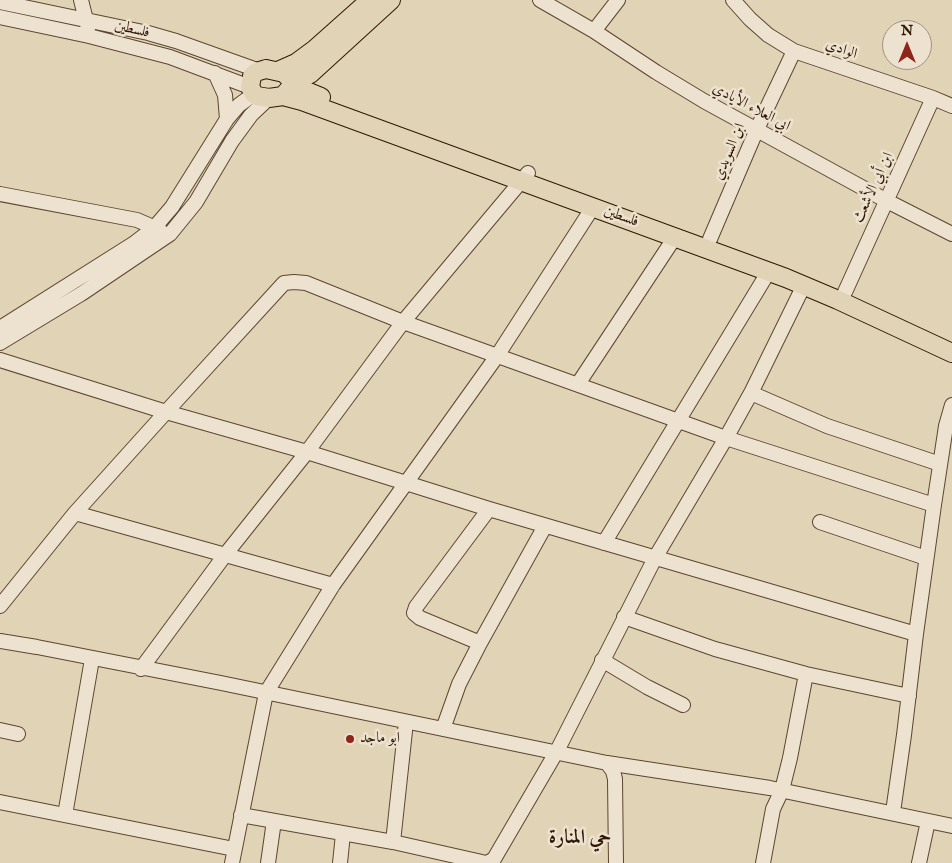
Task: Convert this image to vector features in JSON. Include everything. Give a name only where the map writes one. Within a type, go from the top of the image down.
[{"type":"main road","points":[[274,87],[296,63],[315,49],[370,0]]},
{"type":"main road","points":[[274,87],[298,80],[310,74],[391,0]]},
{"type":"main road","points":[[260,71],[271,69],[274,87]]},
{"type":"main road","points":[[310,74],[311,85],[316,95]]},
{"type":"main road","name":"فلسطين","points":[[274,87],[316,95],[593,207],[710,239],[773,262],[845,292],[952,342]]},
{"type":"main road","name":"فلسطين","points":[[274,87],[302,101],[649,222],[675,237],[804,285],[952,353]]},
{"type":"street","points":[[82,0],[89,36]]},
{"type":"street","name":"ابي العلاء الأيادي","points":[[540,0],[594,31],[664,77],[887,201],[952,234]]},
{"type":"street","points":[[594,31],[618,0]]},
{"type":"street","name":"الوادي","points":[[734,0],[768,35],[794,51],[934,98],[952,106]]},
{"type":"street","name":"فلسطين","points":[[0,2],[176,41],[260,71]]},
{"type":"street","name":"فلسطين","points":[[0,17],[89,36],[170,57],[215,73],[274,87]]},
{"type":"street","name":"ابن السويدي","points":[[710,239],[757,129],[794,51]]},
{"type":"street","points":[[215,73],[226,95],[227,119]]},
{"type":"street","points":[[0,328],[133,244],[154,228],[172,207],[227,119],[239,104],[274,87]]},
{"type":"street","points":[[0,343],[81,294],[170,234],[196,202],[232,141],[274,87]]},
{"type":"street","name":"ابن أبي الأشعث","points":[[845,292],[934,98]]},
{"type":"street","points":[[142,669],[403,322],[525,178]]},
{"type":"street","points":[[0,194],[137,220],[170,234]]},
{"type":"street","points":[[0,802],[66,815],[233,856],[266,693],[333,585],[497,356],[593,207]]},
{"type":"street","points":[[578,384],[675,237]]},
{"type":"street","points":[[604,543],[769,271]]},
{"type":"street","points":[[0,606],[75,513],[284,283],[306,283],[403,322],[726,438],[934,505]]},
{"type":"street","points":[[241,815],[393,842],[450,858],[487,862],[498,856],[556,751],[654,558],[726,438],[751,392],[804,285]]},
{"type":"street","points":[[0,360],[545,526],[916,634]]},
{"type":"street","points":[[751,392],[827,426],[940,464]]},
{"type":"street","points":[[893,812],[926,558],[946,426],[952,404]]},
{"type":"street","points":[[480,642],[420,618],[414,613],[416,607],[489,509]]},
{"type":"street","points":[[75,513],[333,585]]},
{"type":"street","points":[[820,522],[926,558]]},
{"type":"street","points":[[443,729],[459,684],[480,642],[545,526]]},
{"type":"street","points":[[624,617],[715,649],[806,674],[909,696]]},
{"type":"street","points":[[0,641],[556,751],[607,763],[782,790],[952,826]]},
{"type":"street","points":[[66,815],[92,659]]},
{"type":"street","points":[[602,660],[683,705]]},
{"type":"street","points":[[763,863],[773,809],[782,790],[799,721],[806,674]]},
{"type":"street","points":[[393,842],[406,722]]},
{"type":"street","points":[[0,730],[18,734]]},
{"type":"street","points":[[607,763],[613,771],[615,779],[616,863]]},
{"type":"street","points":[[268,863],[274,821]]},
{"type":"street","points":[[919,863],[928,821]]},
{"type":"street","points":[[340,863],[343,834]]},
{"type":"place","name":"ابو ماجد","points":[[350,739]]},
{"type":"district","name":"حي المنارة","points":[[580,839]]}]
